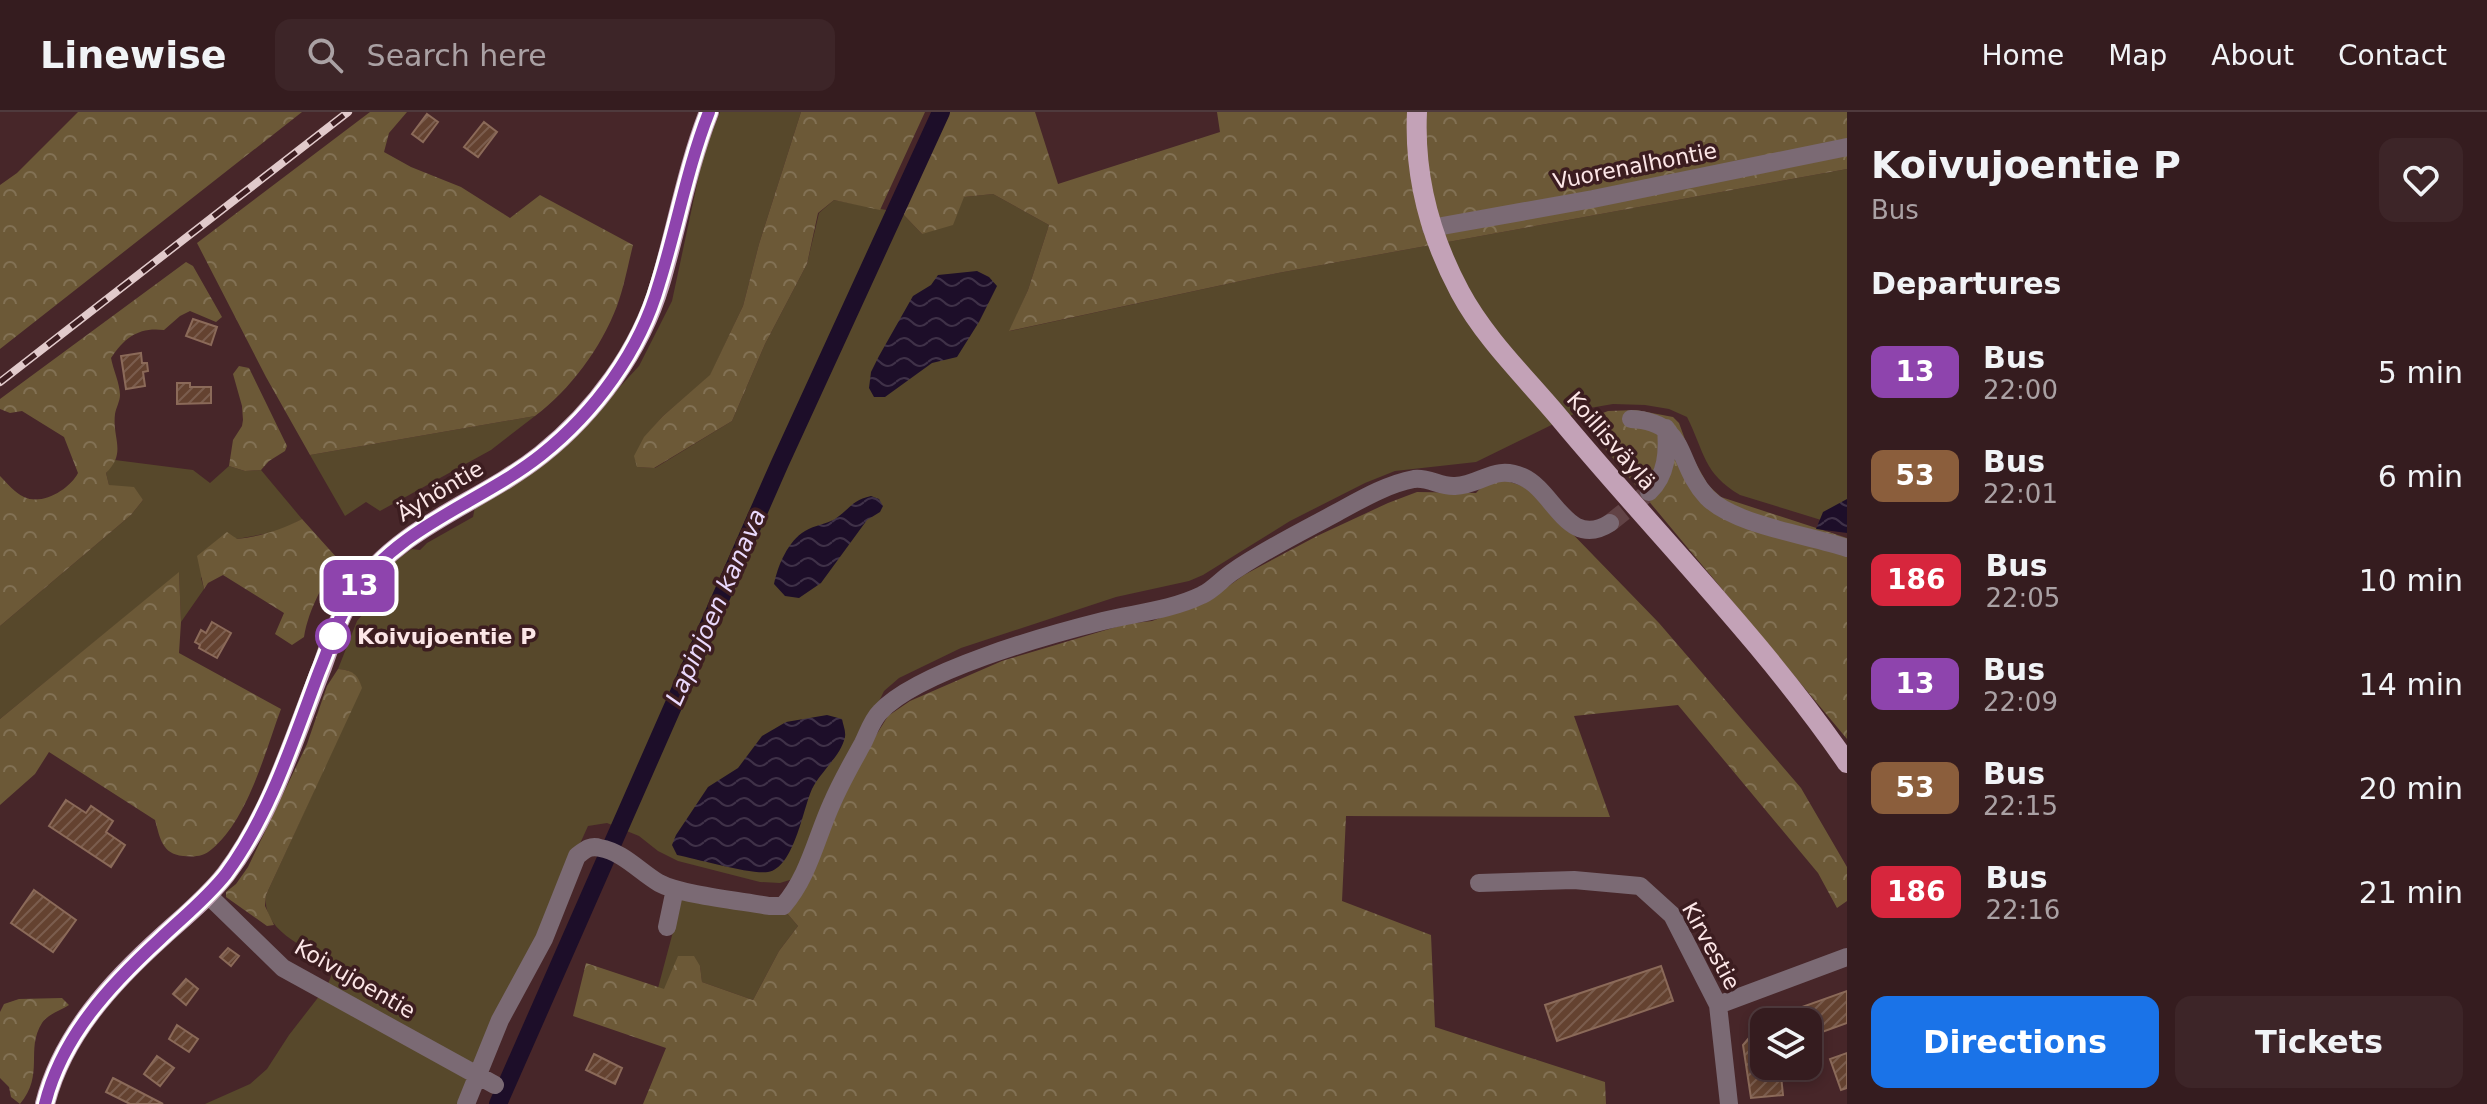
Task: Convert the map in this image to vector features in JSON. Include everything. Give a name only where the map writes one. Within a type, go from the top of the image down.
[{"type":"main road","name":"Äyhöntie","points":[[45,1104],[58,1065],[96,1005],[225,874],[255,826],[289,755],[336,626],[368,574],[402,541],[541,455],[573,426],[616,374],[653,302],[689,167],[709,112]]},
{"type":"main road","name":"Koillisväylä","points":[[1417,112],[1415,137],[1431,228],[1461,294],[1487,332],[1737,624],[1847,763]]},
{"type":"street","name":"Vuorenalhontie","points":[[1431,228],[1593,199],[1847,147]]},
{"type":"street","points":[[1631,419],[1651,420],[1666,428],[1677,441],[1690,475],[1707,498],[1738,517],[1847,548]]},
{"type":"street","points":[[1666,428],[1666,462],[1653,488],[1690,475]]},
{"type":"street","points":[[466,1104],[500,1020],[544,939],[577,856],[589,847],[600,848],[619,857],[675,889],[783,906],[794,892],[811,858],[832,802],[878,713],[903,692],[943,673],[1019,645],[1104,621],[1180,605],[1206,593],[1229,574],[1302,531],[1395,485],[1415,479],[1429,480],[1444,487],[1471,485],[1489,474],[1504,472],[1526,478],[1565,518],[1586,531],[1599,530],[1610,523]]},
{"type":"street","name":"Kirvestie","points":[[1479,883],[1574,880],[1640,886],[1672,915],[1718,1005],[1729,1104]]},
{"type":"street","points":[[667,927],[675,889]]},
{"type":"street","name":"Koivujoentie","points":[[207,894],[283,968],[495,1085]]},
{"type":"street","points":[[1718,1005],[1847,957]]},
{"type":"shaded area","points":[[720,112],[801,112],[759,244],[743,306],[710,376],[663,416],[644,438],[637,467],[655,468],[732,421],[765,344],[807,264],[819,213],[834,200],[902,213],[922,234],[964,197],[993,194],[1049,225],[1028,290],[1010,331],[1278,273],[1847,169],[1847,528],[1740,495],[1712,470],[1687,417],[1669,409],[1645,405],[1613,404],[1584,409],[1476,462],[1395,471],[1290,521],[1189,581],[1116,597],[961,648],[899,678],[884,691],[793,879],[780,883],[760,882],[678,861],[639,836],[607,823],[588,826],[462,1104],[205,1104],[250,1084],[267,1069],[327,986],[335,967],[279,929],[271,920],[266,895],[361,688],[354,674],[338,669],[357,621],[381,593],[380,580],[395,561],[412,549],[420,550],[473,517],[475,507],[569,442],[639,366],[672,301],[703,156]]},
{"type":"shaded area","points":[[535,416],[491,450],[380,511],[366,502],[345,516],[310,455]]},
{"type":"shaded area","points":[[115,460],[193,470],[210,483],[229,466],[245,471],[261,470],[302,519],[280,531],[237,539],[201,578],[204,589],[181,622],[179,573],[0,719],[0,626],[131,515],[143,500],[109,485],[106,473]]},
{"type":"shaded area","points":[[682,898],[786,912],[798,926],[779,951],[753,1000],[702,982],[700,966],[664,990],[658,988]]},
{"type":"green space","points":[[78,112],[302,112],[0,349],[0,185],[17,173]]},
{"type":"green space","points":[[370,112],[407,112],[389,133],[384,152],[411,167],[461,187],[510,218],[540,195],[633,245],[619,299],[602,337],[572,381],[535,416],[310,455],[197,243]]},
{"type":"green space","points":[[801,112],[925,112],[880,210],[834,200],[818,213],[807,264],[765,344],[732,421],[654,468],[637,467],[634,456],[644,437],[710,375],[743,306],[759,244]]},
{"type":"green space","points":[[948,112],[1035,112],[1058,184],[1220,132],[1217,112],[1847,112],[1847,169],[1278,273],[1009,331],[1028,290],[1049,225],[993,194],[964,197],[953,225],[922,234],[902,213]]},
{"type":"green space","points":[[186,262],[193,266],[222,317],[216,322],[190,311],[164,330],[147,330],[133,335],[111,358],[120,395],[115,414],[116,458],[106,473],[109,485],[134,487],[143,500],[131,515],[0,626],[0,476],[21,495],[39,499],[62,490],[78,473],[64,437],[22,411],[10,413],[0,409],[0,399]]},
{"type":"green space","points":[[239,366],[249,368],[287,446],[261,470],[245,471],[229,466],[233,440],[243,420],[233,374]]},
{"type":"green space","points":[[1636,410],[1673,417],[1679,423],[1690,453],[1708,485],[1721,497],[1847,538],[1847,739],[1582,421],[1608,411]]},
{"type":"green space","points":[[1488,480],[1504,480],[1528,488],[1659,623],[1801,788],[1847,867],[1847,901],[1837,908],[1818,873],[1678,705],[1574,716],[1610,817],[1346,816],[1342,901],[1431,935],[1435,1027],[1605,1082],[1606,1104],[643,1104],[666,1048],[573,1016],[586,963],[664,989],[678,956],[694,956],[700,966],[702,982],[753,1000],[779,951],[798,926],[786,912],[847,782],[888,716],[910,701],[1002,661],[1126,624],[1152,621],[1212,598],[1244,575],[1388,503],[1417,492],[1476,493]]},
{"type":"green space","points":[[302,519],[337,558],[313,606],[304,637],[292,645],[275,634],[284,613],[223,575],[208,583],[204,589],[197,556],[227,532],[237,539],[246,538]]},
{"type":"green space","points":[[179,572],[179,653],[281,709],[254,784],[225,836],[202,855],[176,855],[163,844],[155,820],[49,752],[35,774],[0,805],[0,719]]},
{"type":"green space","points":[[338,669],[354,674],[362,688],[266,895],[265,906],[274,925],[267,926],[226,897],[226,892],[248,867],[307,744],[327,686]]},
{"type":"green space","points":[[62,998],[69,1005],[47,1018],[37,1033],[32,1082],[20,1104],[11,1097],[9,1087],[0,1078],[0,1012],[4,1004],[19,999]]},
{"type":"water","points":[[977,271],[997,286],[957,357],[932,363],[885,397],[874,397],[869,388],[871,372],[913,296],[931,285],[938,275]]},
{"type":"water","points":[[871,496],[879,499],[883,506],[880,512],[867,520],[821,583],[799,598],[785,596],[774,584],[781,562],[799,535],[835,519],[855,502]]},
{"type":"water","points":[[1847,499],[1847,533],[1816,529],[1823,512]]},
{"type":"water","points":[[827,715],[842,719],[843,744],[812,789],[791,849],[777,868],[768,872],[750,871],[677,855],[672,845],[676,835],[708,787],[738,768],[762,736],[786,722]]},
{"type":"building","points":[[427,114],[438,122],[423,142],[412,134]]},
{"type":"building","points":[[484,122],[497,132],[478,157],[464,147]]},
{"type":"building","points":[[193,319],[217,327],[211,345],[186,336]]},
{"type":"building","points":[[141,353],[142,363],[147,363],[148,371],[143,372],[145,386],[126,389],[121,356]]},
{"type":"building","points":[[177,383],[190,383],[190,387],[211,387],[211,403],[177,404]]},
{"type":"building","points":[[212,622],[231,633],[217,658],[199,648],[200,645],[195,642],[201,630],[206,633]]},
{"type":"building","points":[[66,800],[86,813],[91,806],[113,821],[106,832],[125,845],[111,867],[49,826]]},
{"type":"building","points":[[34,890],[76,920],[53,952],[11,923]]},
{"type":"building","points":[[228,948],[239,956],[231,966],[220,957]]},
{"type":"building","points":[[1661,966],[1673,1001],[1557,1041],[1545,1005]]},
{"type":"building","points":[[186,979],[198,989],[186,1005],[173,994]]},
{"type":"building","points":[[1847,991],[1847,1023],[1822,1032],[1822,1008],[1799,1008]]},
{"type":"building","points":[[177,1025],[198,1039],[189,1052],[169,1039]]},
{"type":"building","points":[[1750,1037],[1750,1080],[1781,1080],[1783,1095],[1751,1098],[1743,1045]]},
{"type":"building","points":[[1847,1053],[1847,1088],[1841,1090],[1830,1059]]},
{"type":"building","points":[[594,1054],[622,1068],[615,1084],[586,1070]]},
{"type":"building","points":[[157,1056],[174,1068],[160,1086],[144,1074]]},
{"type":"building","points":[[113,1078],[163,1104],[130,1104],[106,1092]]},
{"type":"waterway","name":"Lapinjoen kanava","points":[[498,1104],[780,463],[941,112]]},
{"type":"tunnel","points":[[1610,523],[1645,495]]},
{"type":"railway","points":[[0,382],[348,112]]},
{"type":"bus line","name":"13","points":[[45,1104],[58,1065],[96,1005],[225,874],[255,826],[289,755],[336,626],[368,574],[402,541],[541,455],[573,426],[616,374],[643,326],[660,284],[689,167],[709,112]]},
{"type":"place","name":"Koivujoentie P","points":[[333,636]]}]
